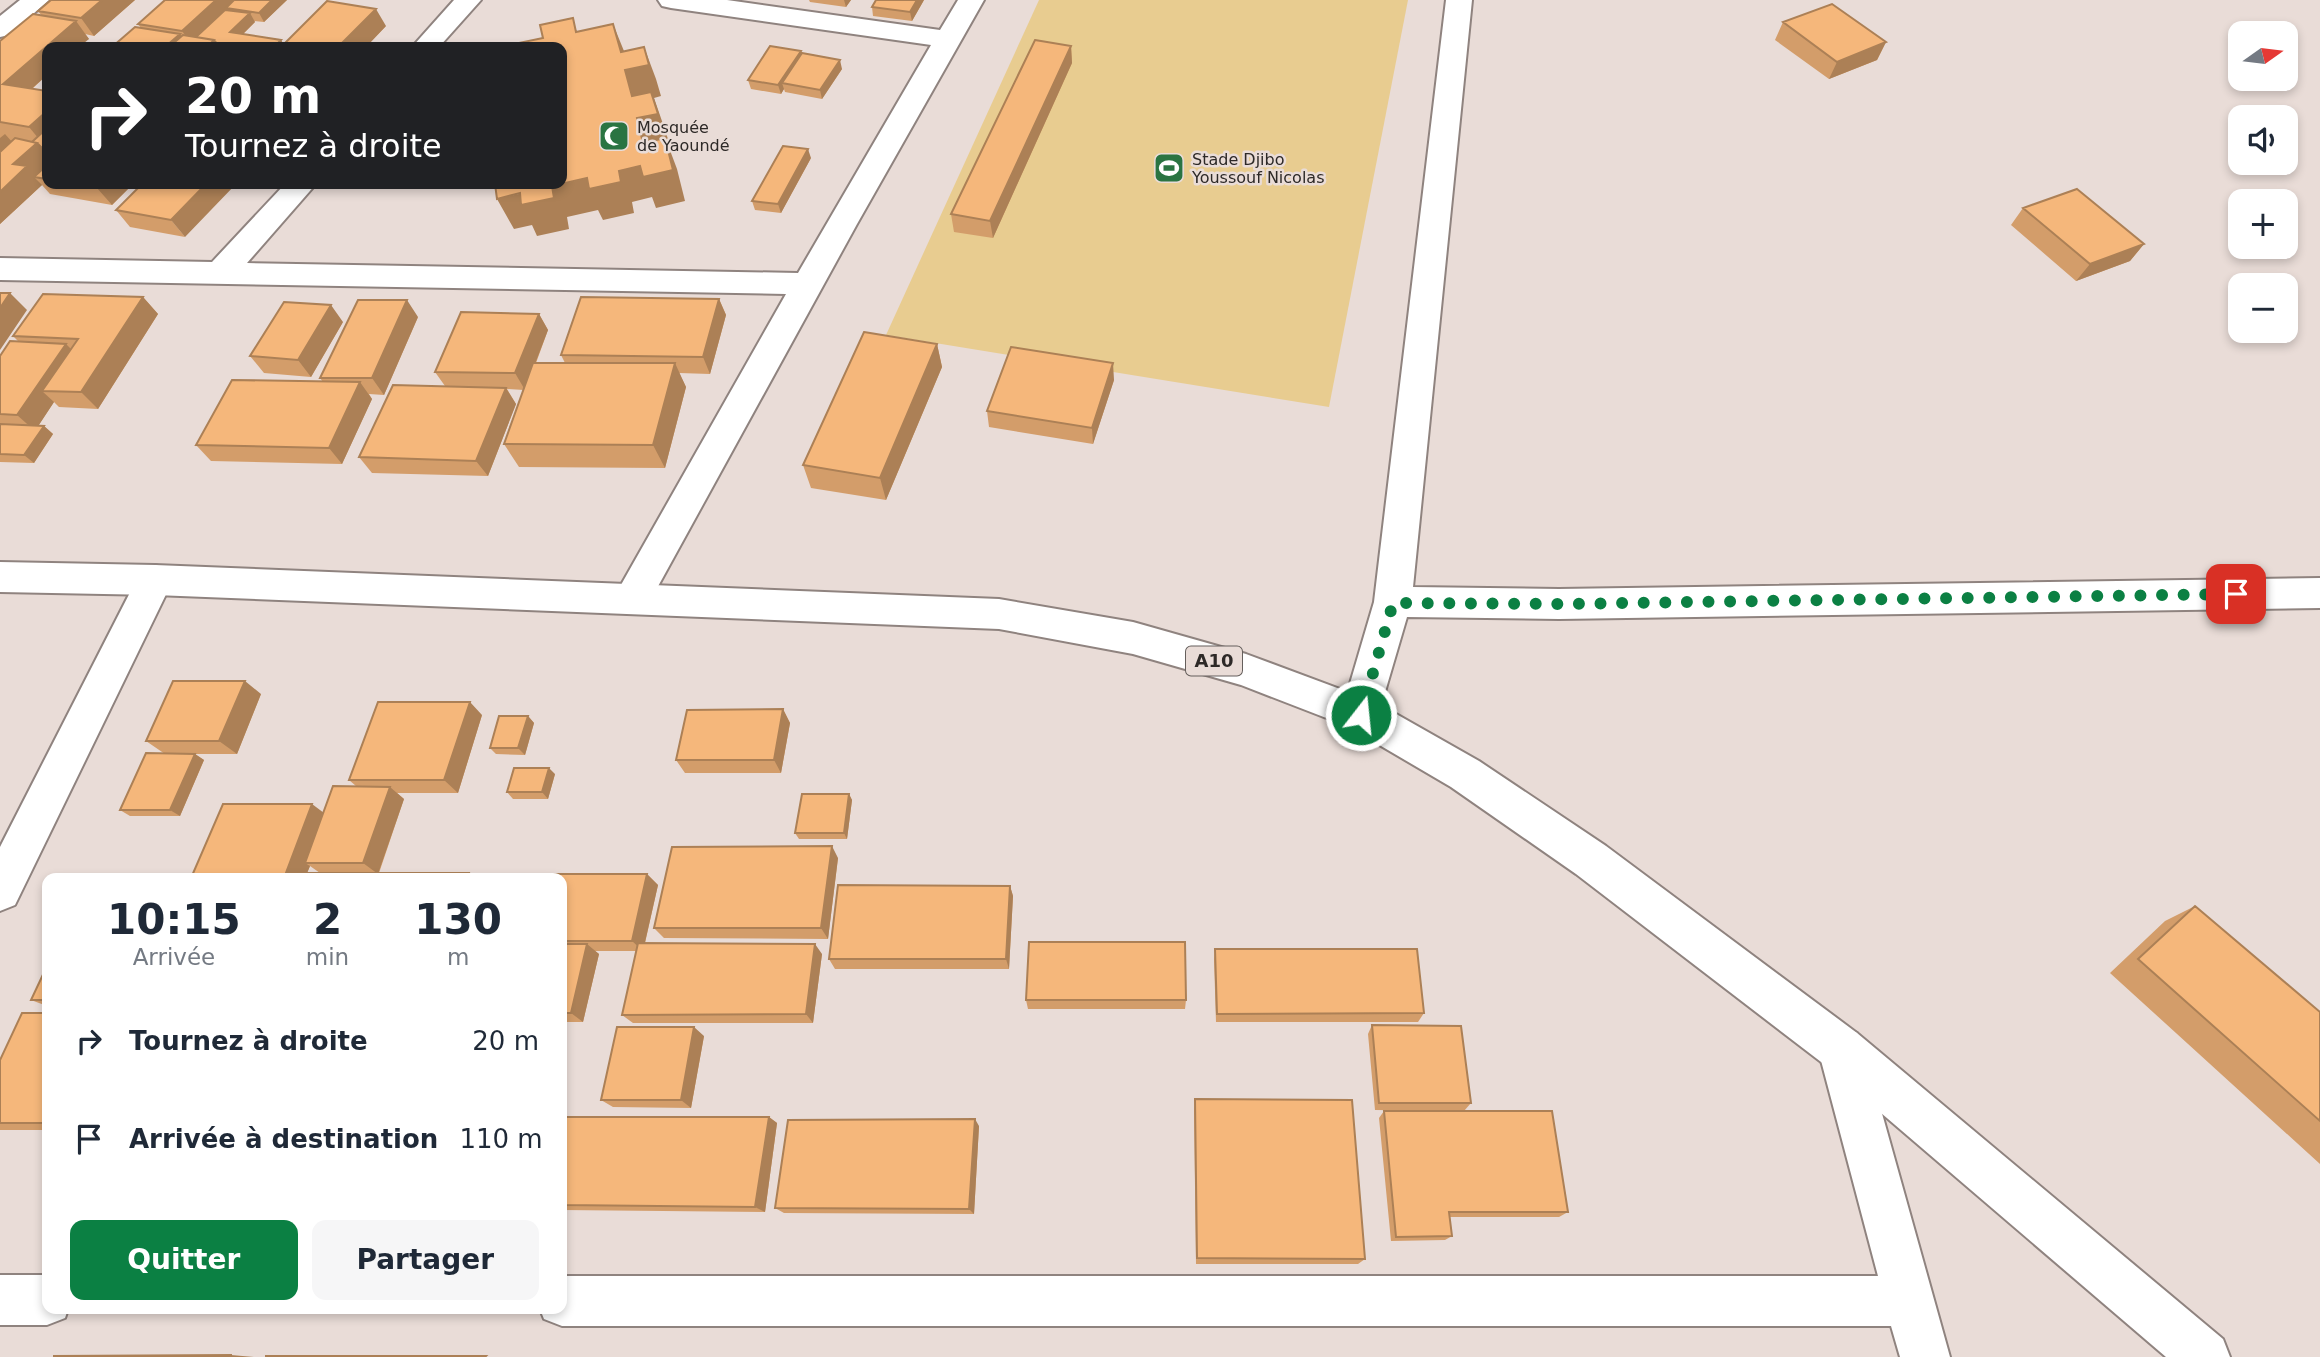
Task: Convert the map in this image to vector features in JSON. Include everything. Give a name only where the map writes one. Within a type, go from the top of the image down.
[{"type":"street","points":[[0,29],[36,0]]},
{"type":"street","points":[[430,42],[468,0]]},
{"type":"street","points":[[671,0],[947,39]]},
{"type":"street","points":[[632,599],[739,411],[806,284],[971,0]]},
{"type":"street","points":[[1361,715],[1393,603],[1458,0]]},
{"type":"street","points":[[219,274],[296,189]]},
{"type":"street","points":[[0,269],[806,284]]},
{"type":"street","name":"A10","points":[[0,577],[155,580],[999,614],[1133,638],[1246,670],[1361,715],[1465,774],[1591,860],[1841,1049],[2205,1357]]},
{"type":"street","points":[[0,891],[155,580]]},
{"type":"street","points":[[1393,603],[1559,604],[2320,593]]},
{"type":"street","points":[[1841,1049],[1925,1357]]},
{"type":"street","points":[[0,1300],[42,1300]]},
{"type":"street","points":[[567,1301],[1910,1301]]},
{"type":"shaded area","name":"Stade Djibo Youssouf Nicolas","points":[[1039,0],[1408,0],[1329,407],[886,335]]},
{"type":"building","points":[[51,0],[102,0],[81,18],[38,11]]},
{"type":"building","points":[[165,0],[216,0],[182,31],[138,24]]},
{"type":"building","points":[[234,0],[272,0],[259,13],[226,8]]},
{"type":"building","points":[[876,0],[917,0],[910,12],[872,7]]},
{"type":"building","points":[[327,1],[376,9],[343,42],[286,42]]},
{"type":"building","points":[[1832,4],[1886,42],[1837,62],[1783,22]]},
{"type":"building","points":[[225,10],[250,13],[230,32],[281,40],[216,42],[196,37]]},
{"type":"building","points":[[33,14],[76,21],[52,42],[42,42],[42,50],[3,84],[42,90],[42,115],[29,127],[0,122],[0,41]]},
{"type":"building","points":[[573,18],[576,32],[613,24],[621,52],[644,47],[649,65],[625,70],[632,96],[651,92],[658,114],[637,118],[643,143],[665,138],[673,170],[643,177],[640,166],[619,171],[621,182],[589,189],[587,178],[567,183],[567,42],[523,42],[543,38],[540,25]]},
{"type":"building","points":[[135,27],[180,34],[171,42],[118,42]]},
{"type":"building","points":[[183,35],[214,40],[212,42],[175,42]]},
{"type":"building","points":[[1035,40],[1071,46],[990,221],[951,214]]},
{"type":"building","points":[[770,46],[801,51],[778,85],[748,80]]},
{"type":"building","points":[[802,53],[840,60],[820,90],[782,83]]},
{"type":"building","points":[[42,133],[42,148],[32,142]]},
{"type":"building","points":[[15,138],[37,143],[13,164],[27,166],[0,192],[0,152]]},
{"type":"building","points":[[783,146],[808,149],[778,204],[752,201]]},
{"type":"building","points":[[42,170],[42,178],[34,177]]},
{"type":"building","points":[[137,189],[201,189],[171,220],[116,210]]},
{"type":"building","points":[[496,189],[552,189],[554,198],[521,205],[520,193],[497,199]]},
{"type":"building","points":[[2077,189],[2144,244],[2090,264],[2023,208]]},
{"type":"building","points":[[0,293],[10,293],[0,308]]},
{"type":"building","points":[[43,294],[143,297],[81,392],[42,391],[78,339],[13,336]]},
{"type":"building","points":[[581,297],[719,299],[703,357],[561,355]]},
{"type":"building","points":[[358,300],[407,300],[372,378],[320,378]]},
{"type":"building","points":[[284,302],[331,305],[298,360],[250,356]]},
{"type":"building","points":[[461,312],[539,314],[515,373],[435,372]]},
{"type":"building","points":[[864,332],[937,344],[880,478],[803,465]]},
{"type":"building","points":[[10,341],[66,344],[17,415],[0,414],[0,356]]},
{"type":"building","points":[[1011,347],[1113,363],[1092,428],[987,411]]},
{"type":"building","points":[[533,363],[675,363],[653,445],[504,444]]},
{"type":"building","points":[[232,380],[360,382],[329,448],[196,445]]},
{"type":"building","points":[[393,385],[506,388],[476,461],[359,457]]},
{"type":"building","points":[[0,424],[44,426],[24,455],[0,454]]},
{"type":"building","points":[[173,681],[245,681],[219,741],[146,741]]},
{"type":"building","points":[[378,702],[470,702],[444,780],[349,780]]},
{"type":"building","points":[[783,709],[774,760],[676,760],[687,710]]},
{"type":"building","points":[[499,716],[528,716],[518,748],[490,748]]},
{"type":"building","points":[[146,753],[195,754],[170,810],[120,810]]},
{"type":"building","points":[[514,768],[549,768],[542,792],[507,792]]},
{"type":"building","points":[[333,786],[390,787],[363,863],[305,863]]},
{"type":"building","points":[[802,794],[849,794],[844,833],[795,833]]},
{"type":"building","points":[[223,804],[312,804],[286,873],[193,873]]},
{"type":"building","points":[[832,846],[821,928],[654,928],[672,847]]},
{"type":"building","points":[[567,874],[647,874],[632,941],[567,941]]},
{"type":"building","points":[[838,885],[1010,886],[1006,959],[829,959]]},
{"type":"building","points":[[2195,906],[2320,1012],[2320,1121],[2138,959]]},
{"type":"building","points":[[1029,942],[1185,942],[1186,1000],[1026,1000]]},
{"type":"building","points":[[638,943],[815,944],[806,1014],[622,1015]]},
{"type":"building","points":[[567,944],[587,944],[571,1013],[567,1013]]},
{"type":"building","points":[[1215,949],[1417,949],[1424,1013],[1217,1014]]},
{"type":"building","points":[[42,977],[42,1000],[31,1000]]},
{"type":"building","points":[[22,1013],[42,1013],[42,1123],[0,1123],[0,1060]]},
{"type":"building","points":[[1372,1025],[1461,1026],[1471,1103],[1379,1103]]},
{"type":"building","points":[[617,1027],[694,1027],[681,1100],[601,1100]]},
{"type":"building","points":[[1195,1099],[1352,1100],[1365,1259],[1197,1258]]},
{"type":"building","points":[[1384,1111],[1552,1111],[1568,1212],[1449,1212],[1452,1236],[1396,1237]]},
{"type":"building","points":[[567,1117],[769,1117],[755,1207],[567,1205]]},
{"type":"building","points":[[975,1119],[969,1209],[775,1208],[788,1120]]},
{"type":"building","points":[[54,1356],[231,1357],[54,1357]]},
{"type":"building","points":[[266,1356],[486,1356],[266,1357]]},
{"type":"place","name":"Mosquée de Yaoundé","points":[[614,136]]},
{"type":"place","name":"Stade Djibo Youssouf Nicolas","points":[[1169,168]]},
{"type":"route","points":[[1361,715],[1393,603],[1559,604],[2236,594]]}]
